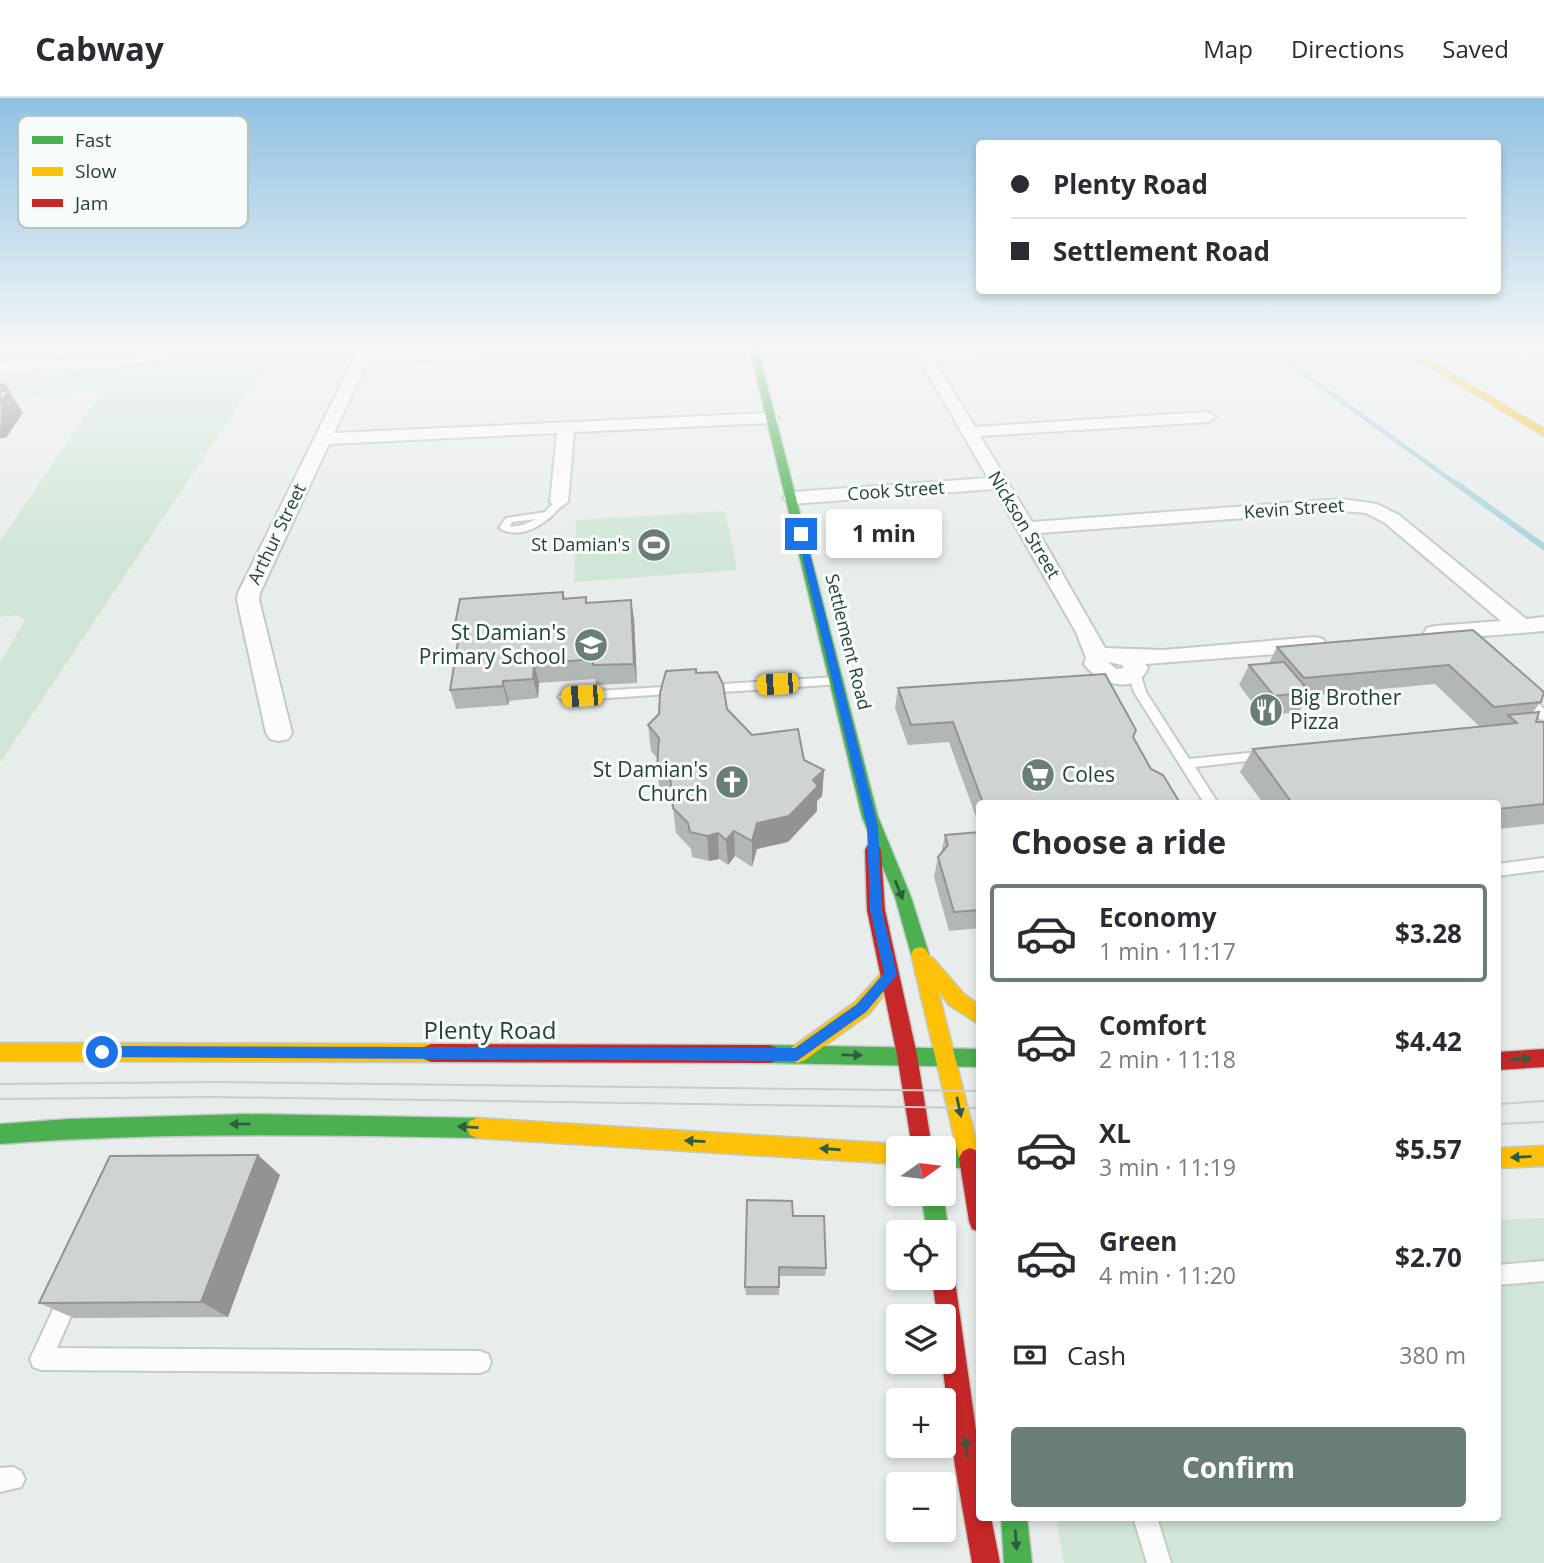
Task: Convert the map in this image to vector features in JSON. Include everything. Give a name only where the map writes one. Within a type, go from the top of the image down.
[{"type":"main road","name":"Settlement Road","points":[[770,414],[872,827],[903,897],[975,1158]]},
{"type":"main road","points":[[1513,414],[1544,433]]},
{"type":"main road","name":"Settlement Road","points":[[872,827],[876,910],[907,1055],[920,1136]]},
{"type":"main road","points":[[921,956],[956,999],[976,1014]]},
{"type":"main road","points":[[797,1054],[862,1008],[890,975]]},
{"type":"main road","name":"Plenty Road","points":[[0,1052],[797,1054],[976,1058]]},
{"type":"main road","points":[[1501,1061],[1544,1058]]},
{"type":"main road","points":[[4,1139],[69,1129],[149,1126],[452,1126],[886,1153]]},
{"type":"main road","points":[[1501,1158],[1544,1156]]},
{"type":"main road","points":[[956,1157],[975,1158]]},
{"type":"main road","points":[[945,1290],[976,1509]]},
{"type":"main road","points":[[978,1521],[986,1563]]},
{"type":"main road","points":[[1014,1521],[1018,1563]]},
{"type":"street","name":"Arthur Street","points":[[279,733],[248,600],[335,414]]},
{"type":"street","name":"Nickson Street","points":[[959,414],[1087,632],[1124,668]]},
{"type":"street","points":[[969,432],[1208,417]]},
{"type":"street","points":[[323,439],[771,418]]},
{"type":"street","points":[[559,502],[566,428]]},
{"type":"street","name":"Cook Street","points":[[792,498],[999,483]]},
{"type":"street","name":"Kevin Street","points":[[1026,528],[1372,503],[1521,626]]},
{"type":"street","points":[[1412,635],[1460,638],[1544,624]]},
{"type":"street","points":[[1124,668],[1163,657],[1343,642]]},
{"type":"lane","points":[[544,515],[559,502]]},
{"type":"lane","name":"Nickson Street","points":[[1124,668],[1209,800]]},
{"type":"lane","points":[[564,697],[837,681]]},
{"type":"lane","points":[[1512,685],[1542,723]]},
{"type":"lane","points":[[1185,764],[1287,753]]},
{"type":"lane","points":[[1501,870],[1544,864]]},
{"type":"lane","points":[[138,1147],[149,1126]]},
{"type":"lane","points":[[81,1271],[41,1359],[480,1362]]},
{"type":"lane","points":[[1501,1275],[1544,1271]]},
{"type":"lane","points":[[1146,1521],[1159,1563]]},
{"type":"green space","points":[[86,414],[232,414],[0,763],[0,663],[25,620],[16,615],[0,617],[0,541]]},
{"type":"green space","name":"St Damian's","points":[[725,511],[737,570],[574,582],[576,520]]},
{"type":"green space","points":[[1544,1218],[1544,1563],[1064,1563],[1057,1521],[1501,1521],[1501,1220]]},
{"type":"building","points":[[563,592],[563,599],[586,597],[586,603],[631,600],[634,664],[593,665],[593,659],[534,664],[533,679],[503,681],[503,686],[450,690],[461,624],[455,624],[460,599]]},
{"type":"building","points":[[1473,630],[1544,692],[1541,702],[1494,707],[1449,665],[1304,678],[1277,647]]},
{"type":"building","points":[[1284,662],[1310,692],[1274,696],[1249,665]]},
{"type":"building","name":"St Damian's Church","points":[[696,669],[696,673],[717,672],[723,684],[727,709],[752,735],[798,729],[804,760],[824,770],[813,780],[818,786],[789,816],[757,823],[752,841],[734,831],[726,840],[718,833],[707,836],[690,832],[688,823],[673,808],[670,775],[657,768],[659,738],[648,725],[659,714],[660,693],[666,671]]},
{"type":"building","points":[[1105,674],[1136,730],[1133,737],[1151,769],[1163,775],[1178,800],[982,800],[953,722],[911,725],[898,688]]},
{"type":"building","points":[[1539,712],[1536,722],[1544,722],[1544,804],[1501,809],[1501,800],[1290,800],[1253,749],[1517,723],[1508,715]]},
{"type":"building","points":[[976,832],[976,910],[954,912],[938,857],[948,845],[945,835]]},
{"type":"building","points":[[258,1155],[201,1302],[39,1303],[110,1156]]},
{"type":"building","points":[[747,1200],[792,1201],[793,1216],[824,1216],[826,1268],[779,1267],[779,1287],[745,1287]]},
{"type":"waterway","points":[[1360,414],[1459,486]]},
{"type":"waterway","points":[[1457,484],[1544,547]]},
{"type":"tram line","points":[[0,1084],[218,1082],[976,1091]]},
{"type":"tram line","points":[[0,1099],[211,1097],[976,1108]]},
{"type":"tram line","points":[[1501,1104],[1544,1101]]},
{"type":"tram line","points":[[1501,1124],[1544,1122]]},
{"type":"traffic: fast","points":[[770,414],[870,817],[903,897],[920,954]]},
{"type":"traffic: fast","points":[[770,1054],[976,1058]]},
{"type":"traffic: fast","points":[[0,1134],[69,1129],[247,1124],[477,1128]]},
{"type":"traffic: fast","points":[[956,1158],[976,1159]]},
{"type":"traffic: fast","points":[[934,1206],[936,1220]]},
{"type":"traffic: fast","points":[[1014,1521],[1018,1563]]},
{"type":"traffic: slow","points":[[1513,414],[1544,433]]},
{"type":"traffic: slow","points":[[920,954],[970,1158]]},
{"type":"traffic: slow","points":[[927,963],[956,999],[976,1014]]},
{"type":"traffic: slow","points":[[798,1054],[862,1008],[890,975]]},
{"type":"traffic: slow","points":[[0,1052],[431,1053]]},
{"type":"traffic: slow","points":[[477,1128],[886,1153]]},
{"type":"traffic: slow","points":[[1501,1158],[1544,1156]]},
{"type":"traffic: jam","points":[[873,850],[876,910],[907,1055],[920,1136]]},
{"type":"traffic: jam","points":[[431,1053],[770,1054]]},
{"type":"traffic: jam","points":[[1501,1061],[1544,1058]]},
{"type":"traffic: jam","points":[[970,1158],[976,1196]]},
{"type":"traffic: jam","points":[[945,1290],[976,1509]]},
{"type":"traffic: jam","points":[[978,1521],[986,1563]]},
{"type":"place","name":"St Damian's","points":[[654,545]]},
{"type":"place","name":"St Damian's Primary School","points":[[591,645]]},
{"type":"place","name":"Big Brother Pizza","points":[[1266,710]]},
{"type":"place","name":"Coles","points":[[1038,775]]},
{"type":"place","name":"St Damian's Church","points":[[732,782]]},
{"type":"route","points":[[102,1052],[797,1054],[862,1008],[890,975],[876,910],[872,827],[801,534]]}]
